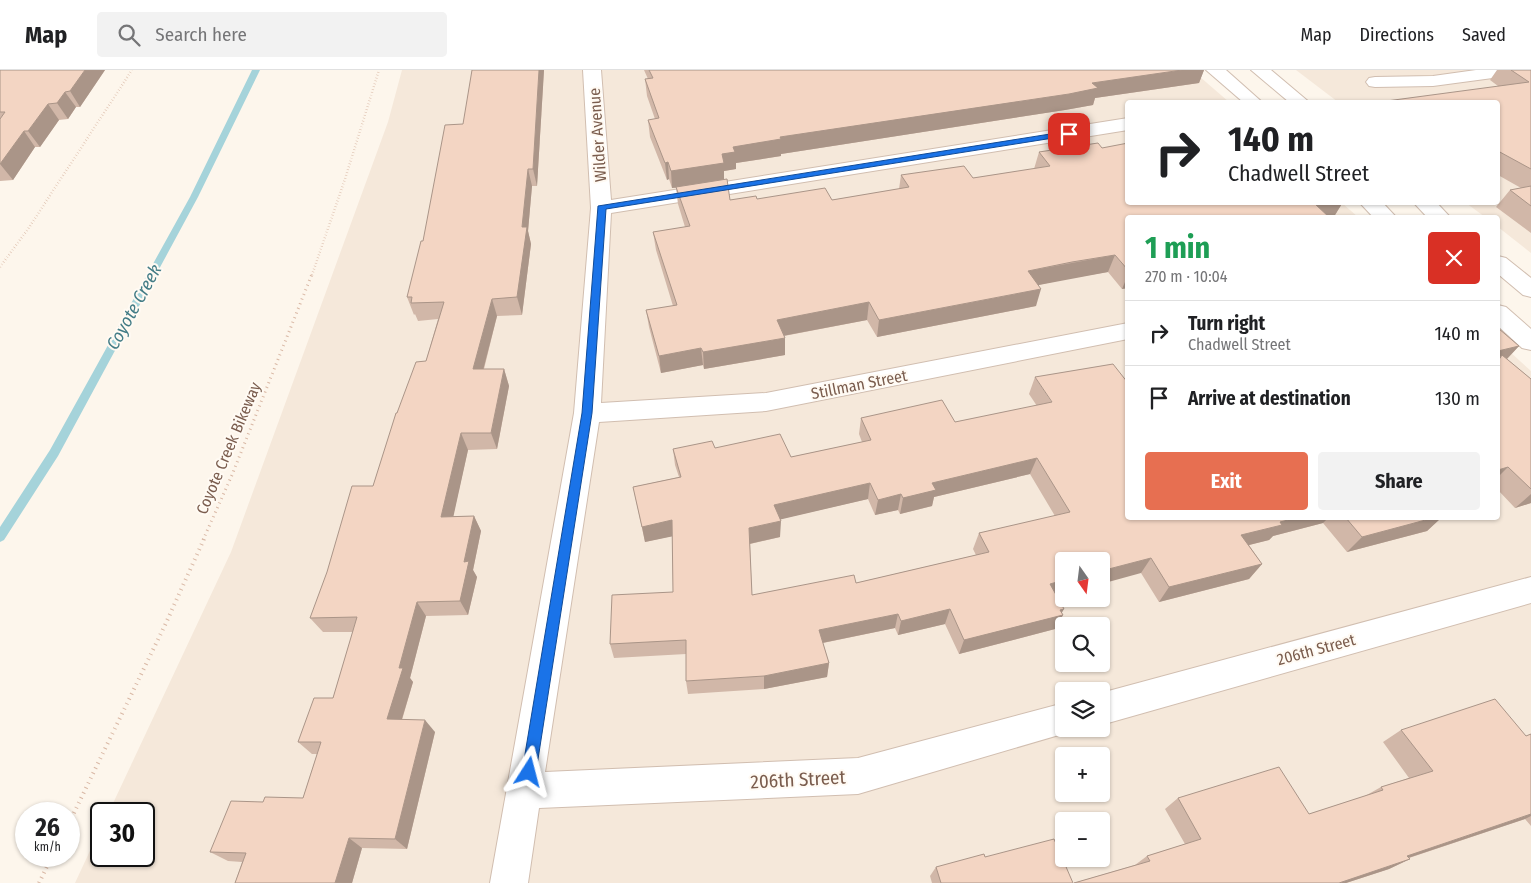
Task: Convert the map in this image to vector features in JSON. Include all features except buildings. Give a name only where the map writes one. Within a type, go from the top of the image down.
[{"type":"street","name":"Wilder Avenue","points":[[509,883],[526,791],[587,413],[602,208],[592,70]]},
{"type":"street","points":[[1215,70],[1251,100]]},
{"type":"street","points":[[1260,70],[1298,100]]},
{"type":"street","points":[[1375,82],[1433,81],[1515,70]]},
{"type":"street","points":[[602,208],[1125,124]]},
{"type":"street","points":[[1372,205],[1384,215]]},
{"type":"street","points":[[1426,205],[1438,215]]},
{"type":"street","points":[[1500,265],[1531,290]]},
{"type":"street","points":[[1500,315],[1531,342]]},
{"type":"street","name":"Stillman Street","points":[[587,413],[766,402],[1125,332]]},
{"type":"street","name":"206th Street","points":[[1110,707],[1531,590]]},
{"type":"street","name":"206th Street","points":[[526,791],[858,776],[1055,721]]},
{"type":"path","points":[[0,267],[28,229],[132,70]]},
{"type":"path","name":"Coyote Creek Bikeway","points":[[79,802],[166,622],[232,475],[304,297],[345,179],[378,70]]},
{"type":"path","points":[[39,883],[47,867]]},
{"type":"shaded area","points":[[402,70],[1192,70],[1227,100],[1125,100],[1125,205],[1344,205],[1356,215],[1125,215],[1125,520],[1500,520],[1500,343],[1531,371],[1531,883],[75,883],[90,851],[90,867],[155,867],[155,802],[114,802],[231,552],[388,122]]},
{"type":"shaded area","points":[[1296,70],[1531,70],[1531,253],[1500,229],[1500,215],[1482,215],[1469,205],[1500,205],[1500,100],[1335,100]]},
{"type":"waterway","name":"Coyote Creek","points":[[0,537],[54,453],[194,197],[256,70]]},
{"type":"route","points":[[529,772],[587,413],[602,208],[1069,134]]}]
